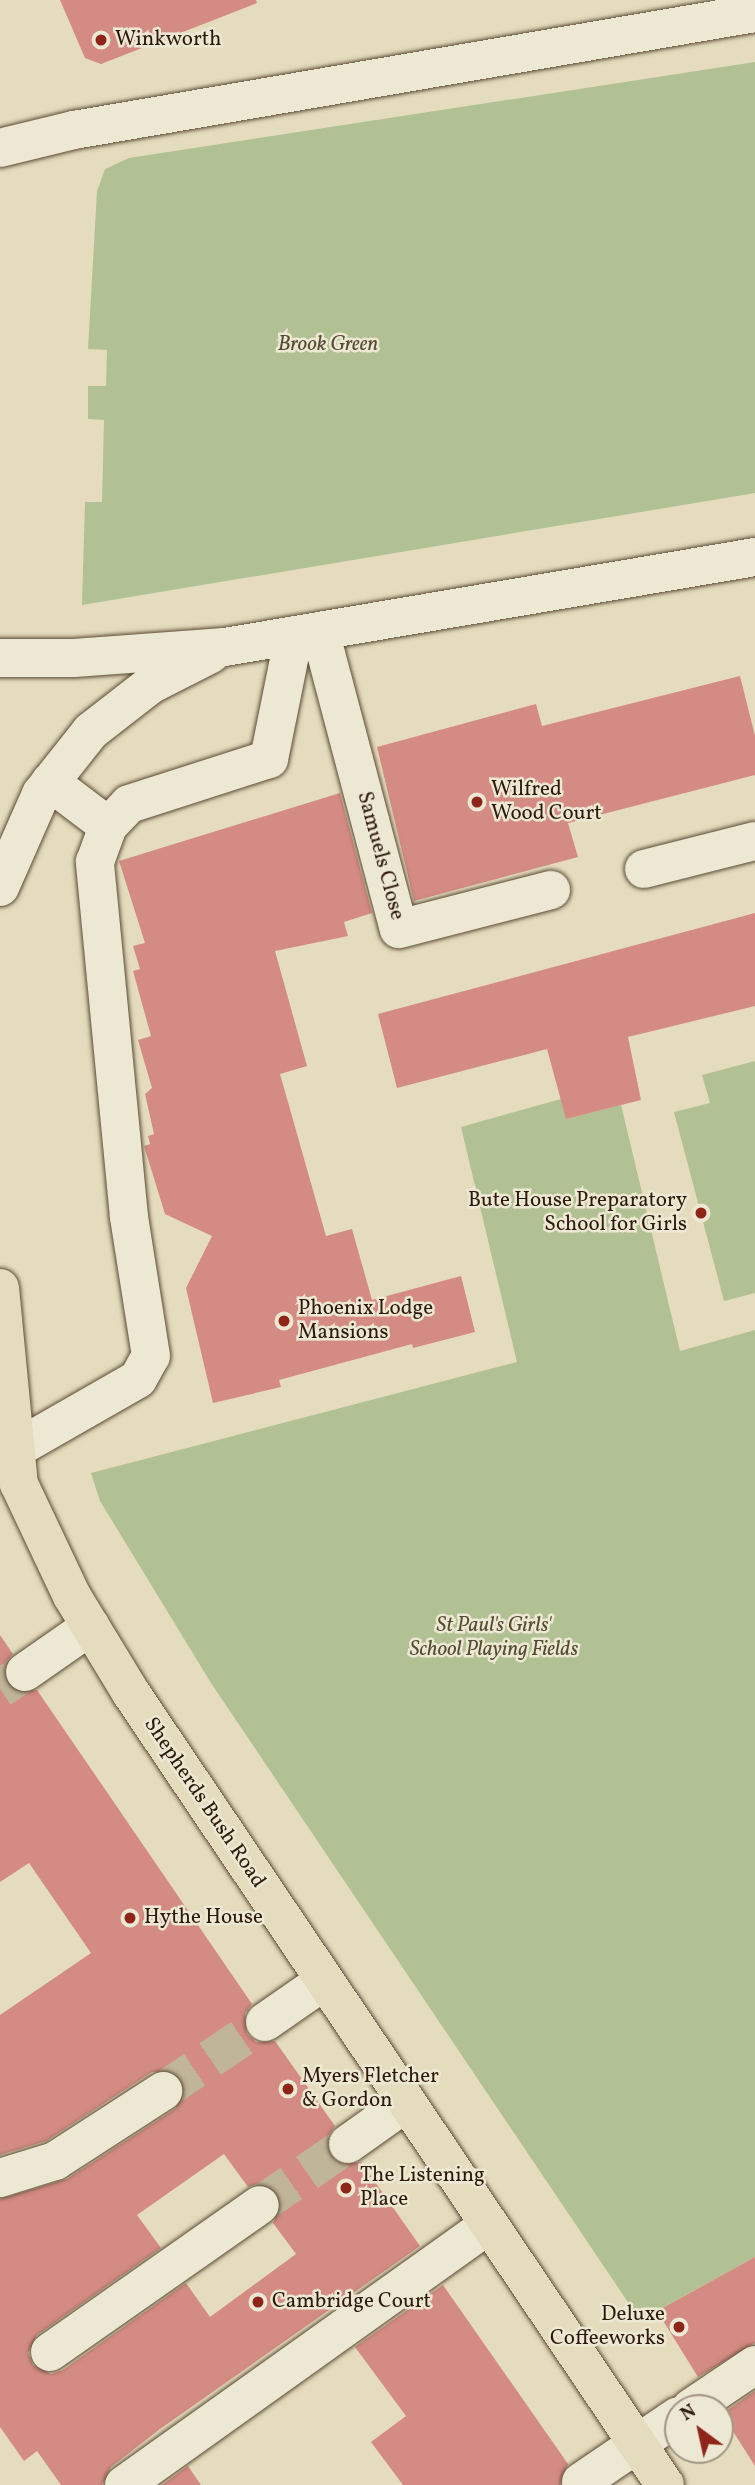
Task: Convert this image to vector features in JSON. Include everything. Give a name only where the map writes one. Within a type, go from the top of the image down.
[{"type":"main road","name":"Shepherds Bush Road","points":[[0,1288],[1,1326],[19,1484],[34,1522],[91,1626],[131,1693],[664,2485]]},
{"type":"street","points":[[0,148],[74,130],[755,13]]},
{"type":"street","points":[[0,658],[74,658],[225,647],[755,558]]},
{"type":"street","points":[[14,1450],[138,1379],[152,1356],[128,1217],[95,862],[108,826],[129,804],[269,759],[307,633]]},
{"type":"street","name":"Samuels Close","points":[[307,633],[399,929],[551,890]]},
{"type":"street","points":[[0,887],[50,782],[90,731],[150,685],[225,647]]},
{"type":"street","points":[[50,782],[108,826]]},
{"type":"street","points":[[644,869],[755,841]]},
{"type":"street","points":[[25,1672],[91,1626]]},
{"type":"street","points":[[265,2022],[324,1981]]},
{"type":"street","points":[[0,2178],[55,2161],[163,2091]]},
{"type":"street","points":[[348,2144],[407,2102]]},
{"type":"street","points":[[50,2352],[260,2205]]},
{"type":"street","points":[[124,2485],[489,2225]]},
{"type":"street","points":[[712,2394],[755,2365]]},
{"type":"street","points":[[581,2482],[664,2425]]},
{"type":"green space","name":"Brook Green","points":[[755,62],[755,493],[82,605],[85,502],[102,502],[104,420],[88,419],[88,386],[106,386],[107,350],[88,349],[97,191],[105,169],[129,158]]},
{"type":"green space","points":[[755,1061],[755,1293],[724,1301],[674,1112],[710,1103],[702,1075]]},
{"type":"green space","name":"St Paul's Girls' School Playing Fields","points":[[561,1099],[566,1119],[621,1105],[680,1351],[755,1330],[755,2257],[640,2320],[211,1683],[100,1501],[91,1473],[517,1362],[461,1127]]},
{"type":"building","points":[[60,0],[256,0],[257,3],[101,64],[85,58]]},
{"type":"building","points":[[740,676],[755,736],[755,775],[568,823],[578,857],[414,901],[377,747],[536,704],[542,726]]},
{"type":"building","points":[[340,793],[372,913],[344,922],[348,936],[275,951],[307,1066],[280,1074],[326,1236],[352,1229],[372,1300],[461,1276],[475,1332],[413,1348],[412,1344],[279,1380],[281,1387],[213,1403],[186,1288],[212,1236],[165,1214],[144,1146],[150,1144],[148,1136],[154,1134],[145,1094],[152,1088],[138,1040],[151,1036],[133,971],[140,969],[133,946],[145,943],[119,861]]},
{"type":"building","points":[[755,913],[755,1006],[628,1037],[641,1100],[566,1119],[547,1049],[397,1088],[378,1014]]},
{"type":"building","points":[[0,1635],[13,1654],[5,1663],[7,1684],[16,1692],[37,1690],[252,2004],[245,2013],[247,2034],[256,2042],[275,2041],[335,2126],[328,2136],[330,2156],[340,2164],[361,2162],[420,2246],[160,2429],[111,2467],[102,2485],[61,2485],[37,2451],[24,2461],[0,2427],[0,2199],[67,2179],[175,2109],[185,2089],[172,2071],[152,2072],[46,2141],[0,2155],[0,2015],[91,1953],[29,1863],[0,1882]],"holes":[[[224,2154],[248,2187],[259,2183],[277,2192],[282,2204],[273,2223],[296,2254],[210,2317],[186,2283],[63,2370],[51,2374],[33,2365],[28,2353],[37,2335],[161,2248],[137,2215]]]},
{"type":"building","points":[[755,2257],[755,2343],[698,2377],[657,2311]]},
{"type":"building","points":[[443,2285],[568,2464],[560,2485],[403,2485],[371,2442],[406,2416],[355,2347]]},
{"type":"building","points":[[755,2391],[755,2466],[734,2433],[734,2406]]},
{"type":"building","points":[[188,2466],[201,2485],[162,2485]]},
{"type":"tunnel","points":[[0,1689],[25,1672]]},
{"type":"tunnel","points":[[163,2091],[265,2022]]},
{"type":"tunnel","points":[[260,2205],[348,2144]]},
{"type":"place","name":"Winkworth","points":[[101,40]]},
{"type":"place","name":"Wilfred Wood Court","points":[[477,802]]},
{"type":"place","name":"Bute House Preparatory School for Girls","points":[[701,1213]]},
{"type":"place","name":"Phoenix Lodge Mansions","points":[[284,1321]]},
{"type":"place","name":"Hythe House","points":[[130,1918]]},
{"type":"place","name":"Myers Fletcher & Gordon","points":[[288,2089]]},
{"type":"place","name":"The Listening Place","points":[[346,2188]]},
{"type":"place","name":"Cambridge Court","points":[[258,2302]]},
{"type":"place","name":"Deluxe Coffeeworks","points":[[679,2327]]}]
